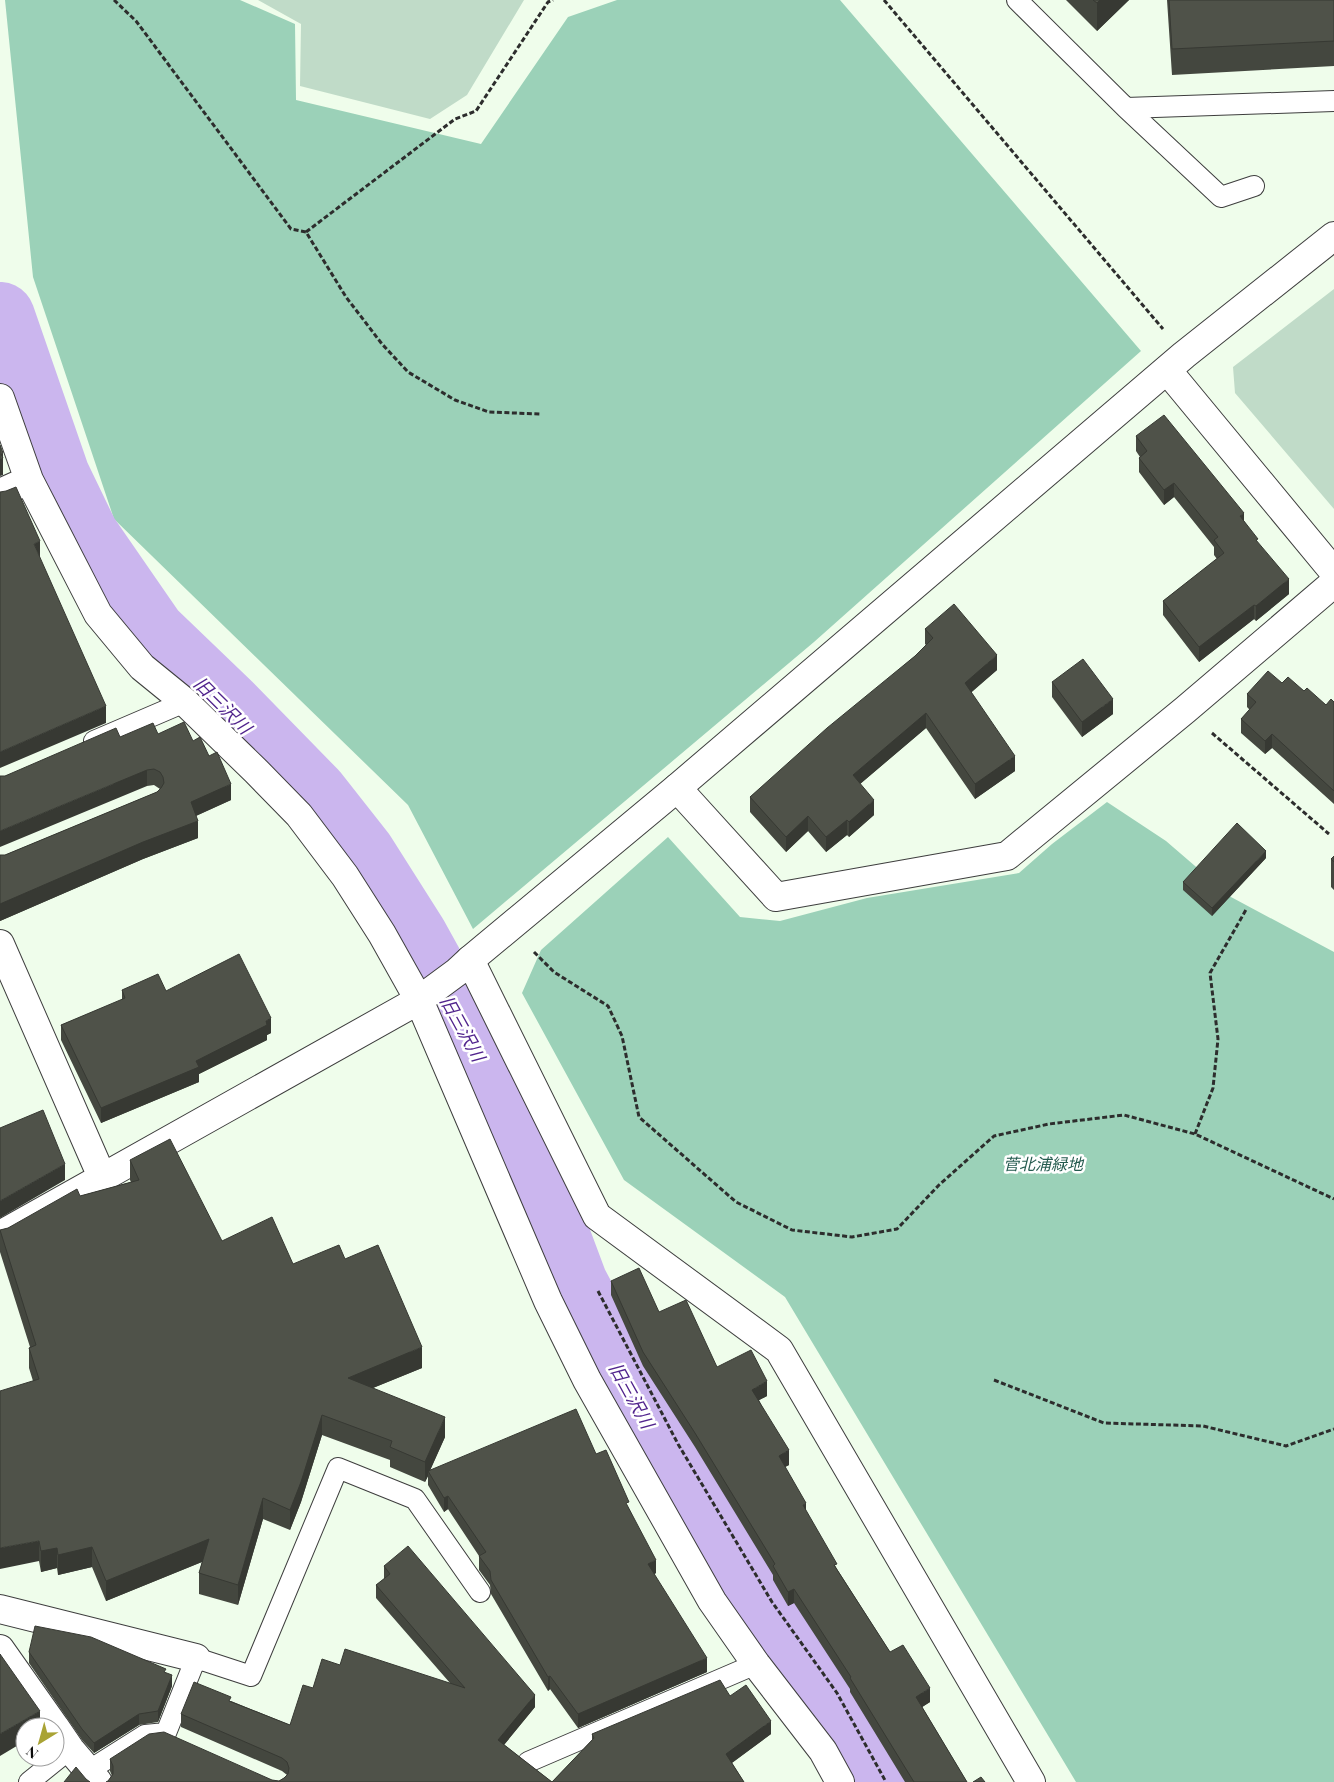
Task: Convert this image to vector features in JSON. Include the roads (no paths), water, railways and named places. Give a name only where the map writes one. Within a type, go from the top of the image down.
[{"type":"street","points":[[0,1235],[419,1000],[463,966],[676,788],[1176,362],[1334,236]]},
{"type":"street","points":[[1176,362],[1334,572]]},
{"type":"street","points":[[0,398],[29,480],[98,614],[142,667],[185,702],[256,770],[299,815],[345,876],[382,934],[419,1000],[548,1301],[587,1380],[712,1601],[756,1664],[823,1751],[840,1782]]},
{"type":"street","points":[[0,493],[29,480]]},
{"type":"street","points":[[676,788],[776,897],[1007,856],[1185,710],[1334,583]]},
{"type":"street","points":[[0,944],[102,1177]]},
{"type":"street","points":[[463,966],[597,1216],[779,1350],[1031,1782]]},
{"type":"street","points":[[0,1609],[196,1658]]},
{"type":"street","points":[[0,1649],[48,1717]]},
{"type":"street","points":[[65,1740],[93,1776]]},
{"type":"lane","points":[[1017,0],[1126,108],[1221,197],[1254,186]]},
{"type":"lane","points":[[1126,108],[1334,101]]},
{"type":"lane","points":[[79,747],[185,702]]},
{"type":"lane","points":[[93,1776],[145,1736],[175,1737],[196,1658],[251,1676],[338,1468],[415,1499],[480,1592]]},
{"type":"lane","points":[[528,1762],[756,1664]]},
{"type":"lane","points":[[29,1782],[39,1767]]},
{"type":"waterway","name":"旧三沢川","points":[[0,317],[55,476],[84,536],[151,633],[227,706],[313,794],[361,855],[413,937],[506,1105],[573,1284],[639,1408],[743,1589],[839,1729],[870,1782]]},
{"type":"park label","name":"菅北浦緑地","points":[[1043,1163]]}]
